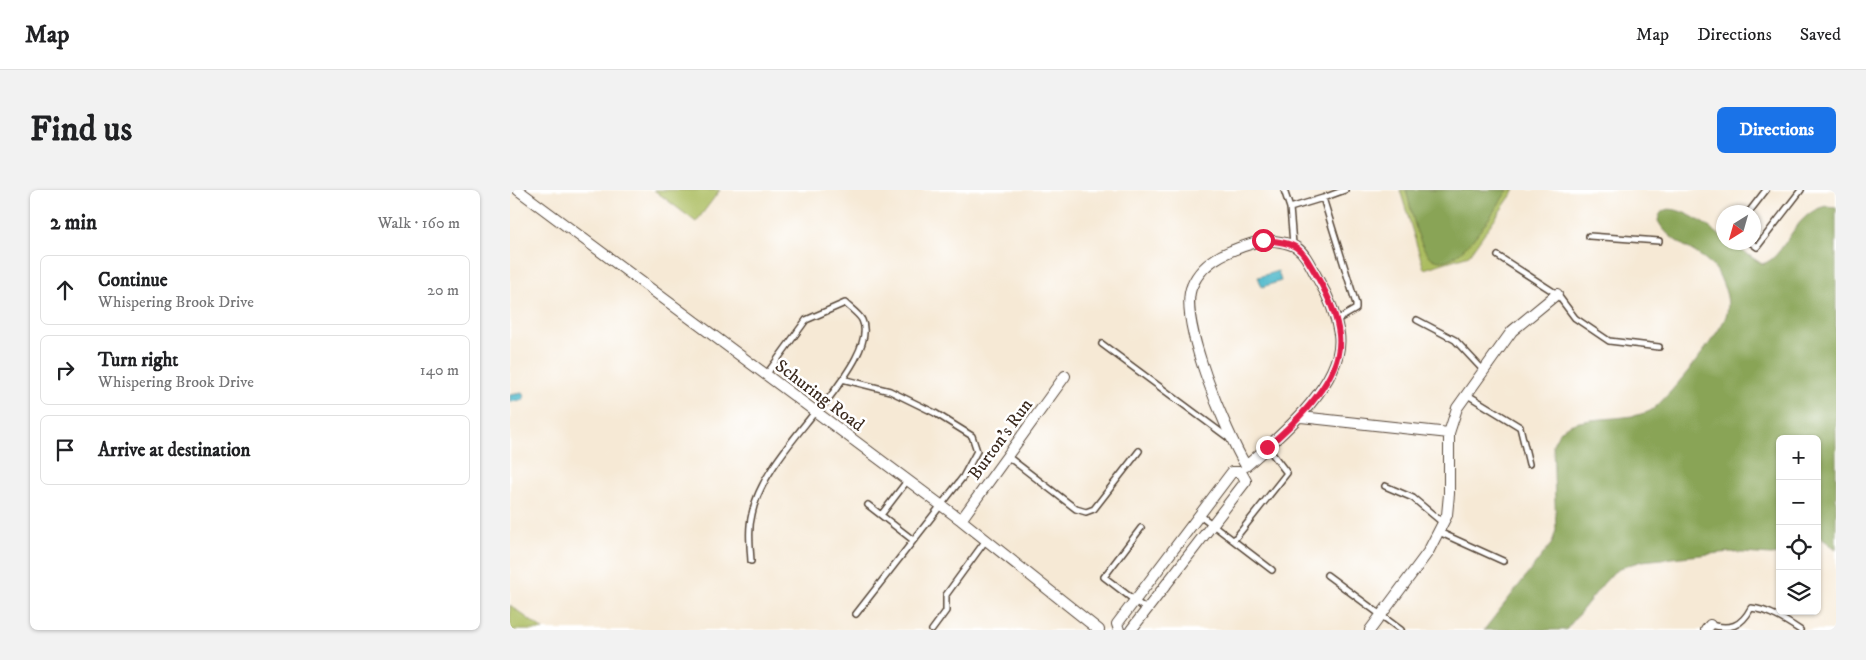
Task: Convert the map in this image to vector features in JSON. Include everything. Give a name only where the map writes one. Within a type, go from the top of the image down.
[{"type":"street","name":"Schuring Road","points":[[518,190],[960,520],[1099,630]]},
{"type":"street","points":[[1119,630],[1117,624],[1134,600],[1232,472],[1244,469],[1301,417],[1329,375],[1338,354],[1339,335],[1328,295],[1302,250],[1293,244],[1263,240],[1227,251],[1197,276],[1191,286],[1189,308],[1196,342],[1231,440],[1244,469],[1246,481],[1131,630]]},
{"type":"street","points":[[1370,630],[1428,552],[1447,515],[1449,433],[1457,408],[1512,331],[1557,294]]},
{"type":"street","name":"Burton's Run","points":[[960,520],[1066,376]]},
{"type":"street","points":[[1301,417],[1449,433]]},
{"type":"lane","points":[[1284,190],[1290,208],[1293,244]]},
{"type":"lane","points":[[1290,208],[1345,190]]},
{"type":"lane","points":[[1754,205],[1766,190]]},
{"type":"lane","points":[[1761,242],[1801,190]]},
{"type":"lane","points":[[1323,198],[1356,304],[1356,310],[1335,321]]},
{"type":"lane","points":[[1589,236],[1658,241]]},
{"type":"lane","points":[[1498,256],[1557,294],[1574,318],[1609,341],[1659,347]]},
{"type":"lane","points":[[751,561],[749,540],[752,513],[764,484],[815,412],[821,409],[842,379],[864,339],[862,320],[845,303],[806,320],[766,375]]},
{"type":"lane","points":[[1417,320],[1455,340],[1483,370]]},
{"type":"lane","points":[[1102,344],[1231,440]]},
{"type":"lane","points":[[842,379],[890,391],[935,413],[972,436],[977,451],[963,477],[856,614]]},
{"type":"lane","points":[[1466,393],[1520,427],[1529,464]]},
{"type":"lane","points":[[1234,540],[1287,472],[1267,447]]},
{"type":"lane","points":[[1007,456],[1076,509],[1086,512],[1094,509],[1138,451]]},
{"type":"lane","points":[[881,515],[907,481]]},
{"type":"lane","points":[[1385,486],[1413,498],[1441,528],[1503,561]]},
{"type":"lane","points":[[868,505],[913,540]]},
{"type":"lane","points":[[1199,515],[1272,570]]},
{"type":"lane","points":[[1141,528],[1104,577],[1147,610]]},
{"type":"lane","points":[[932,630],[946,611],[946,595],[986,540]]},
{"type":"lane","points":[[1327,575],[1401,630]]},
{"type":"lane","points":[[1708,628],[1724,630],[1734,628],[1746,618],[1751,608],[1760,609],[1800,630]]},
{"type":"green space","points":[[654,190],[720,190],[696,222]]},
{"type":"green space","points":[[1400,190],[1515,190],[1469,255],[1424,269]]},
{"type":"green space","points":[[1406,190],[1508,190],[1484,226],[1460,252],[1449,259],[1437,260],[1427,253],[1423,247],[1414,223]]},
{"type":"green space","points":[[1826,206],[1836,207],[1836,549],[1821,538],[1821,435],[1776,435],[1776,554],[1730,552],[1642,561],[1625,566],[1614,572],[1566,630],[1484,630],[1552,543],[1556,530],[1553,444],[1559,433],[1564,428],[1582,421],[1629,416],[1650,411],[1657,406],[1691,367],[1714,337],[1726,316],[1728,309],[1727,298],[1717,271],[1704,258],[1675,240],[1663,229],[1658,221],[1661,212],[1668,209],[1688,214],[1716,232],[1716,250],[1741,250],[1762,264],[1777,254],[1797,226],[1814,211]]},
{"type":"green space","points":[[510,605],[543,630],[510,630]]},
{"type":"water","points":[[1278,271],[1281,281],[1262,287],[1258,277]]},
{"type":"water","points":[[522,393],[524,396],[523,400],[510,402],[510,395]]},
{"type":"route","points":[[1263,240],[1293,244],[1302,250],[1328,295],[1339,335],[1338,354],[1329,375],[1301,417],[1267,447]]}]
